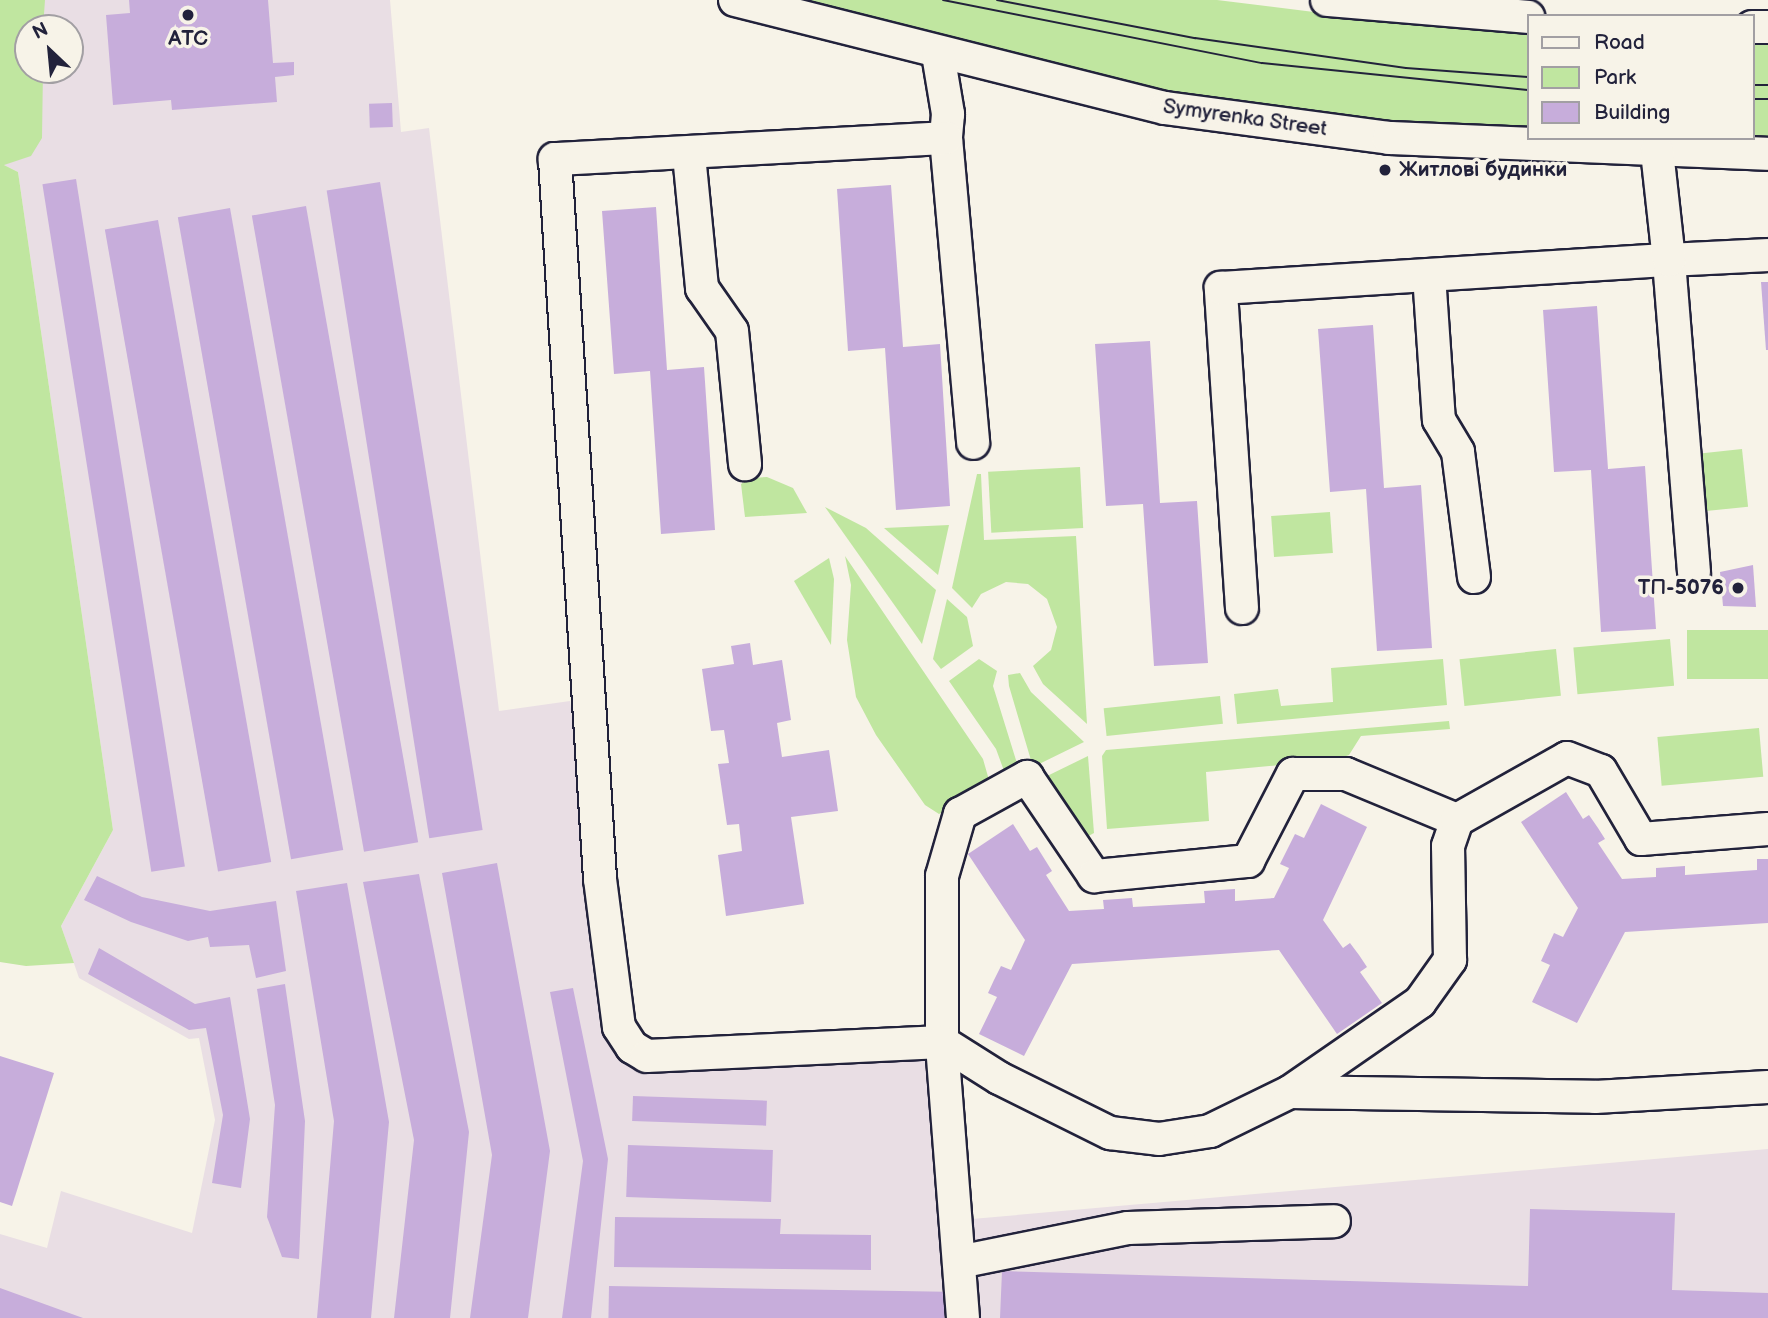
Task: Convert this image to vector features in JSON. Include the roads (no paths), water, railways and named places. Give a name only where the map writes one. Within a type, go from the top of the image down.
[{"type":"street","name":"Symyrenka Street","points":[[735,0],[938,54],[1166,108],[1389,138],[1657,152],[1768,154]]},
{"type":"street","points":[[1327,0],[1526,17]]},
{"type":"street","points":[[938,54],[948,114],[946,138],[973,443]]},
{"type":"street","points":[[946,138],[689,155],[555,159],[600,879],[619,1027],[632,1047],[647,1056],[942,1042],[999,1078],[1110,1133],[1159,1139],[1210,1131],[1290,1092],[1420,1002],[1450,960],[1448,846],[1457,820],[1567,758],[1601,771],[1641,839],[1768,830]]},
{"type":"street","points":[[1657,152],[1669,260],[1694,572]]},
{"type":"street","points":[[689,155],[702,288],[732,331],[745,464]]},
{"type":"street","points":[[1242,608],[1221,288],[1768,255]]},
{"type":"street","points":[[1429,275],[1439,421],[1458,452],[1474,577]]},
{"type":"street","points":[[963,1318],[942,1042],[942,876],[960,814],[1027,777],[1094,876],[1248,861],[1293,774],[1346,774],[1457,820]]},
{"type":"street","points":[[1290,1092],[1595,1097],[1768,1087]]},
{"type":"street","points":[[959,1262],[1128,1228],[1334,1221]]},
{"type":"tram line","points":[[943,0],[1262,63],[1526,90]]},
{"type":"tram line","points":[[997,0],[1195,38],[1406,68],[1526,77]]},
{"type":"tram line","points":[[1754,85],[1768,85]]},
{"type":"tram line","points":[[1754,99],[1768,99]]},
{"type":"place","name":"АТС","points":[[188,15]]},
{"type":"place","name":"Житлові будинки","points":[[1385,170]]},
{"type":"place","name":"ТП-5076","points":[[1738,588]]}]
